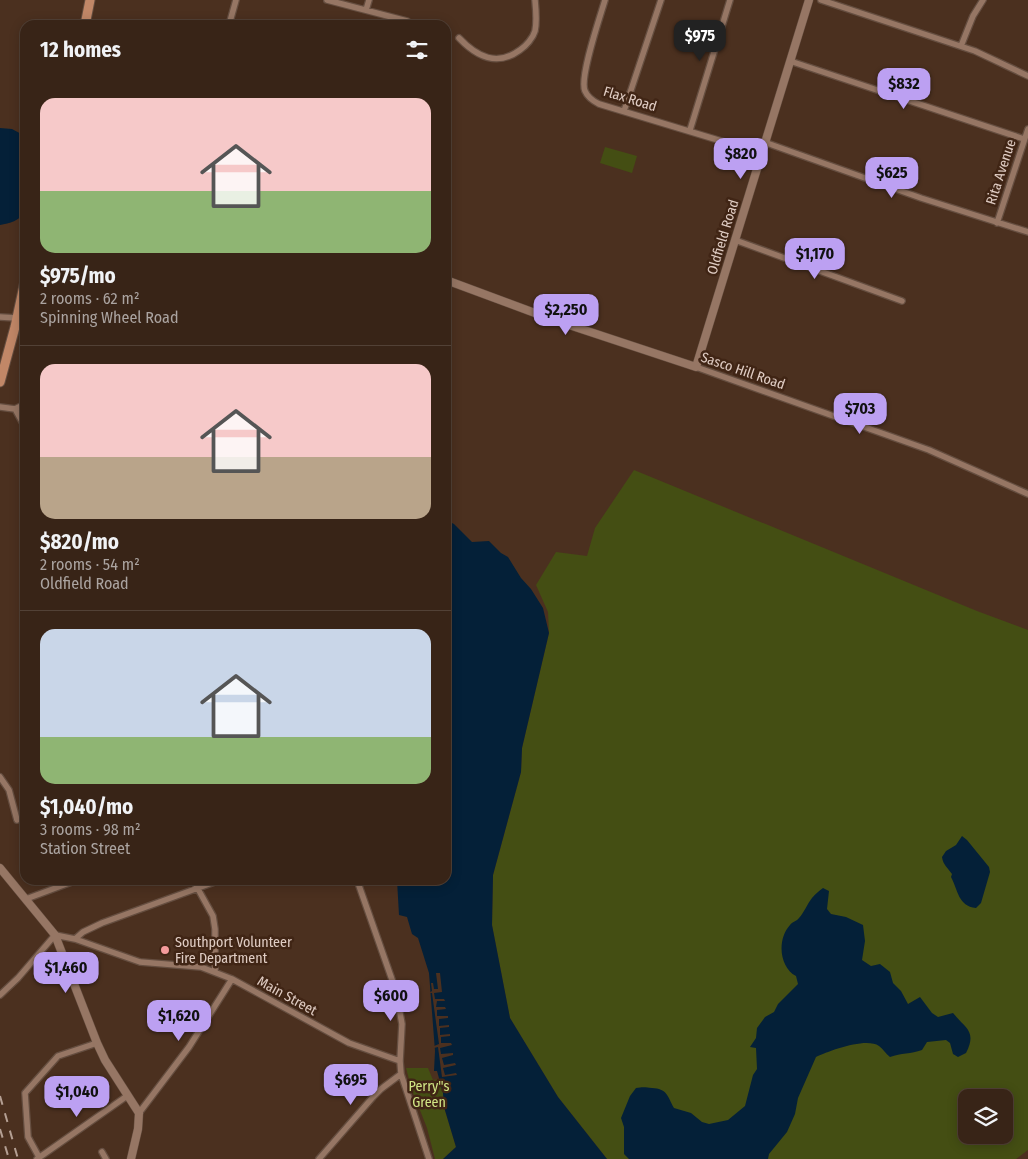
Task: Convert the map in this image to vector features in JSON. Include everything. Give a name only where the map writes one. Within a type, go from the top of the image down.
[{"type":"main road","points":[[85,20],[90,0]]},
{"type":"main road","points":[[0,382],[20,304]]},
{"type":"street","points":[[230,20],[236,0]]},
{"type":"street","points":[[327,0],[403,20]]},
{"type":"street","points":[[366,10],[369,0]]},
{"type":"street","points":[[459,38],[470,49],[484,57],[499,59],[513,55],[524,47],[535,33],[535,0]]},
{"type":"street","name":"Flax Road","points":[[605,0],[583,77],[585,92],[594,101],[761,153]]},
{"type":"street","points":[[624,111],[661,0]]},
{"type":"street","points":[[690,130],[730,0]]},
{"type":"street","name":"Oldfield Road","points":[[696,367],[809,0]]},
{"type":"street","points":[[821,0],[962,46],[989,56],[1028,76]]},
{"type":"street","points":[[962,46],[973,16],[982,0]]},
{"type":"street","points":[[790,61],[1024,140]]},
{"type":"street","name":"Rita Avenue","points":[[997,223],[1028,129]]},
{"type":"street","points":[[764,142],[921,198],[1028,232]]},
{"type":"street","points":[[735,240],[902,300]]},
{"type":"street","name":"Sasco Hill Road","points":[[451,282],[552,319],[696,367],[929,450],[1028,494]]},
{"type":"street","points":[[0,317],[17,318]]},
{"type":"street","points":[[0,407],[15,409],[20,406]]},
{"type":"street","points":[[15,409],[20,418]]},
{"type":"street","points":[[0,778],[8,790],[16,820]]},
{"type":"street","points":[[0,868],[55,935],[105,1060],[139,1113]]},
{"type":"street","points":[[26,899],[64,885]]},
{"type":"street","points":[[196,885],[213,916],[215,929],[215,972]]},
{"type":"street","points":[[75,939],[83,932],[102,923],[206,885]]},
{"type":"street","points":[[359,885],[396,991],[402,1024],[401,1074],[429,1159]]},
{"type":"street","points":[[0,995],[18,978],[55,935]]},
{"type":"street","name":"Main Street","points":[[55,935],[75,939],[140,962],[162,965],[190,965],[215,972],[232,979],[349,1044],[400,1061]]},
{"type":"street","points":[[131,1159],[138,1129],[139,1113],[189,1047],[232,979]]},
{"type":"street","points":[[97,1043],[58,1056],[25,1093],[28,1137],[38,1158],[127,1096]]},
{"type":"street","points":[[319,1159],[373,1097],[401,1074]]},
{"type":"street","points":[[102,1152],[106,1159]]},
{"type":"green space","points":[[605,147],[637,156],[632,173],[600,163]]},
{"type":"green space","points":[[634,470],[977,611],[1028,630],[1028,1150],[1016,1159],[607,1159],[558,1097],[510,1018],[492,925],[493,875],[521,772],[522,748],[549,633],[548,612],[536,585],[556,552],[587,556],[595,528]]},
{"type":"green space","name":"Perry\"s Green","points":[[406,1068],[428,1068],[433,1080],[439,1079],[444,1107],[456,1147],[443,1159],[435,1159],[427,1128],[412,1090]]},
{"type":"water","points":[[0,128],[12,129],[20,133],[20,218],[0,225]]},
{"type":"water","points":[[451,522],[472,542],[489,541],[508,557],[543,608],[549,633],[522,748],[521,772],[493,875],[492,925],[510,1018],[558,1097],[607,1159],[443,1159],[456,1147],[444,1107],[443,1093],[437,1071],[434,1071],[435,1051],[429,973],[418,938],[412,934],[407,917],[399,915],[397,885],[451,885]]},
{"type":"water","points":[[962,836],[989,867],[990,872],[981,903],[976,908],[965,904],[959,897],[951,877],[952,874],[942,857],[946,851],[956,845]]},
{"type":"water","points":[[823,888],[829,891],[827,909],[831,914],[846,917],[863,925],[865,941],[862,960],[871,966],[880,964],[890,972],[893,983],[901,991],[908,1004],[920,997],[932,1013],[938,1017],[953,1013],[969,1031],[970,1040],[966,1053],[958,1057],[953,1054],[950,1043],[946,1040],[927,1042],[922,1050],[890,1057],[879,1046],[873,1044],[857,1044],[838,1049],[816,1057],[798,1098],[795,1114],[787,1132],[769,1154],[768,1159],[629,1159],[624,1154],[624,1127],[621,1118],[630,1096],[636,1088],[645,1087],[664,1091],[674,1108],[691,1113],[702,1122],[709,1124],[728,1120],[745,1106],[753,1075],[757,1069],[756,1048],[750,1047],[756,1038],[757,1028],[765,1017],[774,1012],[778,1004],[798,984],[796,976],[790,972],[783,960],[783,938],[790,925],[798,919],[812,898]]},
{"type":"pier","points":[[436,973],[440,973],[442,992],[434,993],[435,999],[444,999],[445,1001],[437,1001],[436,1007],[445,1007],[446,1009],[437,1010],[437,1016],[448,1016],[448,1018],[439,1019],[439,1026],[449,1025],[449,1027],[440,1028],[440,1035],[450,1034],[450,1036],[441,1037],[441,1043],[451,1043],[452,1045],[440,1048],[441,1054],[453,1053],[453,1055],[442,1058],[444,1065],[455,1063],[456,1065],[443,1068],[445,1075],[456,1073],[457,1075],[442,1077],[438,1047],[434,1048],[434,1046],[439,1044],[432,993],[429,993],[432,991],[431,983],[433,983],[434,989],[438,989]]},
{"type":"railway","points":[[0,1096],[18,1159]]},
{"type":"railway","points":[[0,1129],[9,1159]]},
{"type":"place","name":"Southport Volunteer Fire Department","points":[[165,950]]}]
